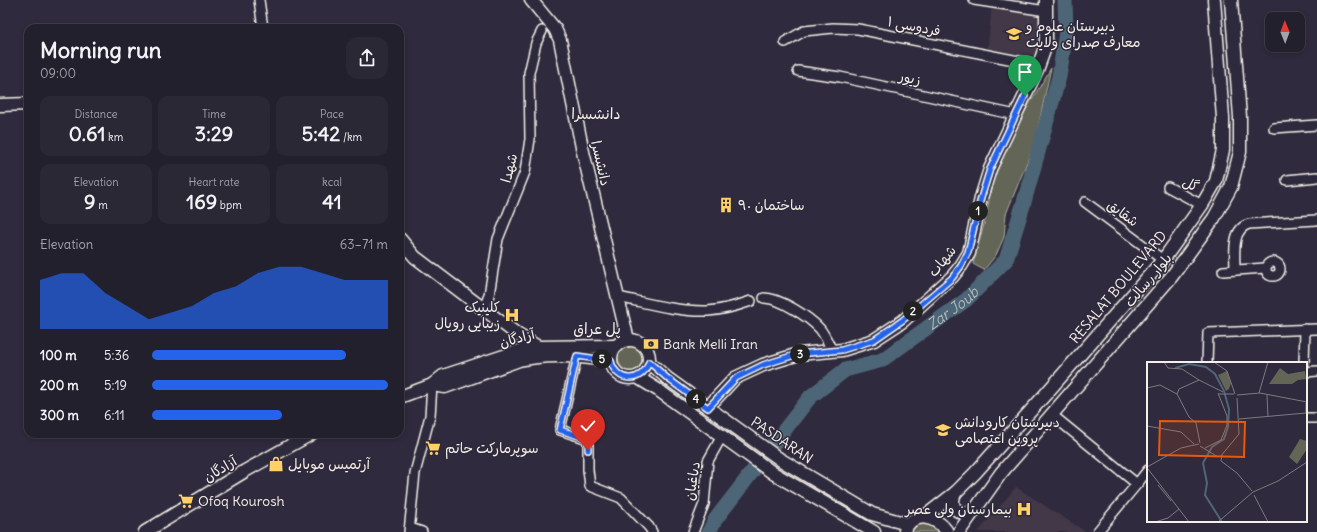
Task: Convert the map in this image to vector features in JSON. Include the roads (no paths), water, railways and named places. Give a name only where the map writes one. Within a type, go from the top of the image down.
[{"type":"main road","name":"دانشسرا","points":[[531,0],[555,29],[560,40],[583,152],[628,340]]},
{"type":"main road","name":"RESALAT BOULEVARD","points":[[906,528],[912,520],[924,517],[975,473],[1044,396],[1163,260],[1202,205],[1216,181],[1223,150],[1223,118],[1214,0]]},
{"type":"main road","name":"بلوار رسالت","points":[[959,532],[1001,473],[1172,276],[1214,218],[1232,187],[1240,152],[1240,117],[1231,0]]},
{"type":"main road","name":"شهاب","points":[[708,408],[736,378],[763,365],[798,354],[842,350],[874,340],[903,320],[952,278],[961,266],[968,252],[981,198],[990,169],[1039,65],[1046,45],[1046,6]]},
{"type":"main road","points":[[0,106],[24,104]]},
{"type":"main road","points":[[404,244],[414,257],[518,335],[538,347]]},
{"type":"main road","points":[[518,335],[524,344],[522,350]]},
{"type":"main road","points":[[628,340],[634,340],[643,344],[648,352],[649,362],[645,372],[637,377],[627,378],[618,374],[614,370],[611,361],[611,356],[615,346],[628,340]]},
{"type":"main road","name":"آزادگان","points":[[404,396],[432,385],[443,376],[522,350],[538,347],[615,346]]},
{"type":"main road","name":"آزادگان","points":[[432,385],[444,387],[530,357],[577,356],[611,361]]},
{"type":"main road","name":"PASDARAN","points":[[649,362],[667,378],[781,460],[872,514],[906,528]]},
{"type":"main road","points":[[637,377],[658,390],[773,473],[874,532]]},
{"type":"main road","name":"آزادگان","points":[[145,532],[245,471],[305,438]]},
{"type":"main road","points":[[968,532],[997,490],[1001,473]]},
{"type":"main road","points":[[954,492],[952,499],[954,507],[959,512],[966,514],[974,511]]},
{"type":"main road","points":[[924,517],[938,522],[947,532]]},
{"type":"street","points":[[259,0],[262,24]]},
{"type":"street","points":[[974,0],[1046,6]]},
{"type":"street","name":"فردوسی ۱","points":[[785,42],[804,31],[833,28],[858,29],[1039,65]]},
{"type":"street","name":"شهدا","points":[[484,309],[489,295],[498,239],[525,172],[530,139],[529,73],[536,43],[542,31]]},
{"type":"street","name":"زیور","points":[[798,71],[840,77],[1016,115]]},
{"type":"street","points":[[1274,128],[1317,125]]},
{"type":"street","points":[[1287,180],[1317,177]]},
{"type":"street","name":"گل","points":[[1168,187],[1202,205]]},
{"type":"street","name":"شقایق","points":[[1085,202],[1163,260]]},
{"type":"street","points":[[1235,270],[1236,237],[1238,231],[1243,227],[1249,224],[1317,220]]},
{"type":"street","points":[[1224,271],[1265,268]]},
{"type":"street","points":[[618,297],[674,308],[708,311],[730,308],[751,301]]},
{"type":"street","points":[[764,298],[781,302],[820,329],[832,351]]},
{"type":"street","points":[[1304,362],[1305,329]]},
{"type":"street","points":[[1207,362],[1208,333],[1317,329]]},
{"type":"street","points":[[577,356],[560,430],[588,439],[588,470],[590,486],[621,498],[649,526],[652,532]]},
{"type":"street","points":[[1307,372],[1317,371]]},
{"type":"street","points":[[422,532],[409,530],[415,473],[430,416],[432,385]]},
{"type":"street","points":[[1051,414],[1137,484]]},
{"type":"street","name":"دباغیان","points":[[693,532],[704,504],[708,461],[722,436]]},
{"type":"street","points":[[1097,532],[1147,471]]},
{"type":"waterway","name":"Zar Joub","points":[[709,532],[715,520],[810,397],[845,370],[882,360],[966,300],[1006,260],[1059,77],[1066,32],[1065,0]]},
{"type":"place","name":"دبیرستان علوم و معارف صدرای ولایت","points":[[1014,34]]},
{"type":"place","name":"ساختمان ۹۰","points":[[726,205]]},
{"type":"place","name":"کلینیک زیبایی رویال","points":[[512,315]]},
{"type":"place","name":"Bank Melli Iran","points":[[651,344]]},
{"type":"place","name":"دبیرستان کارودانش پروین اعتصامی","points":[[943,430]]},
{"type":"place","name":"سوپرمارکت حاتم","points":[[433,448]]},
{"type":"place","name":"آرتمیس موبایل","points":[[276,464]]},
{"type":"place","name":"Ofoq Kourosh","points":[[186,501]]},
{"type":"place","name":"بیمارستان ولی عصر","points":[[1024,509]]},
{"type":"district","name":"دانشسرا","points":[[596,114]]},
{"type":"district","name":"پل عراق","points":[[597,329]]}]
